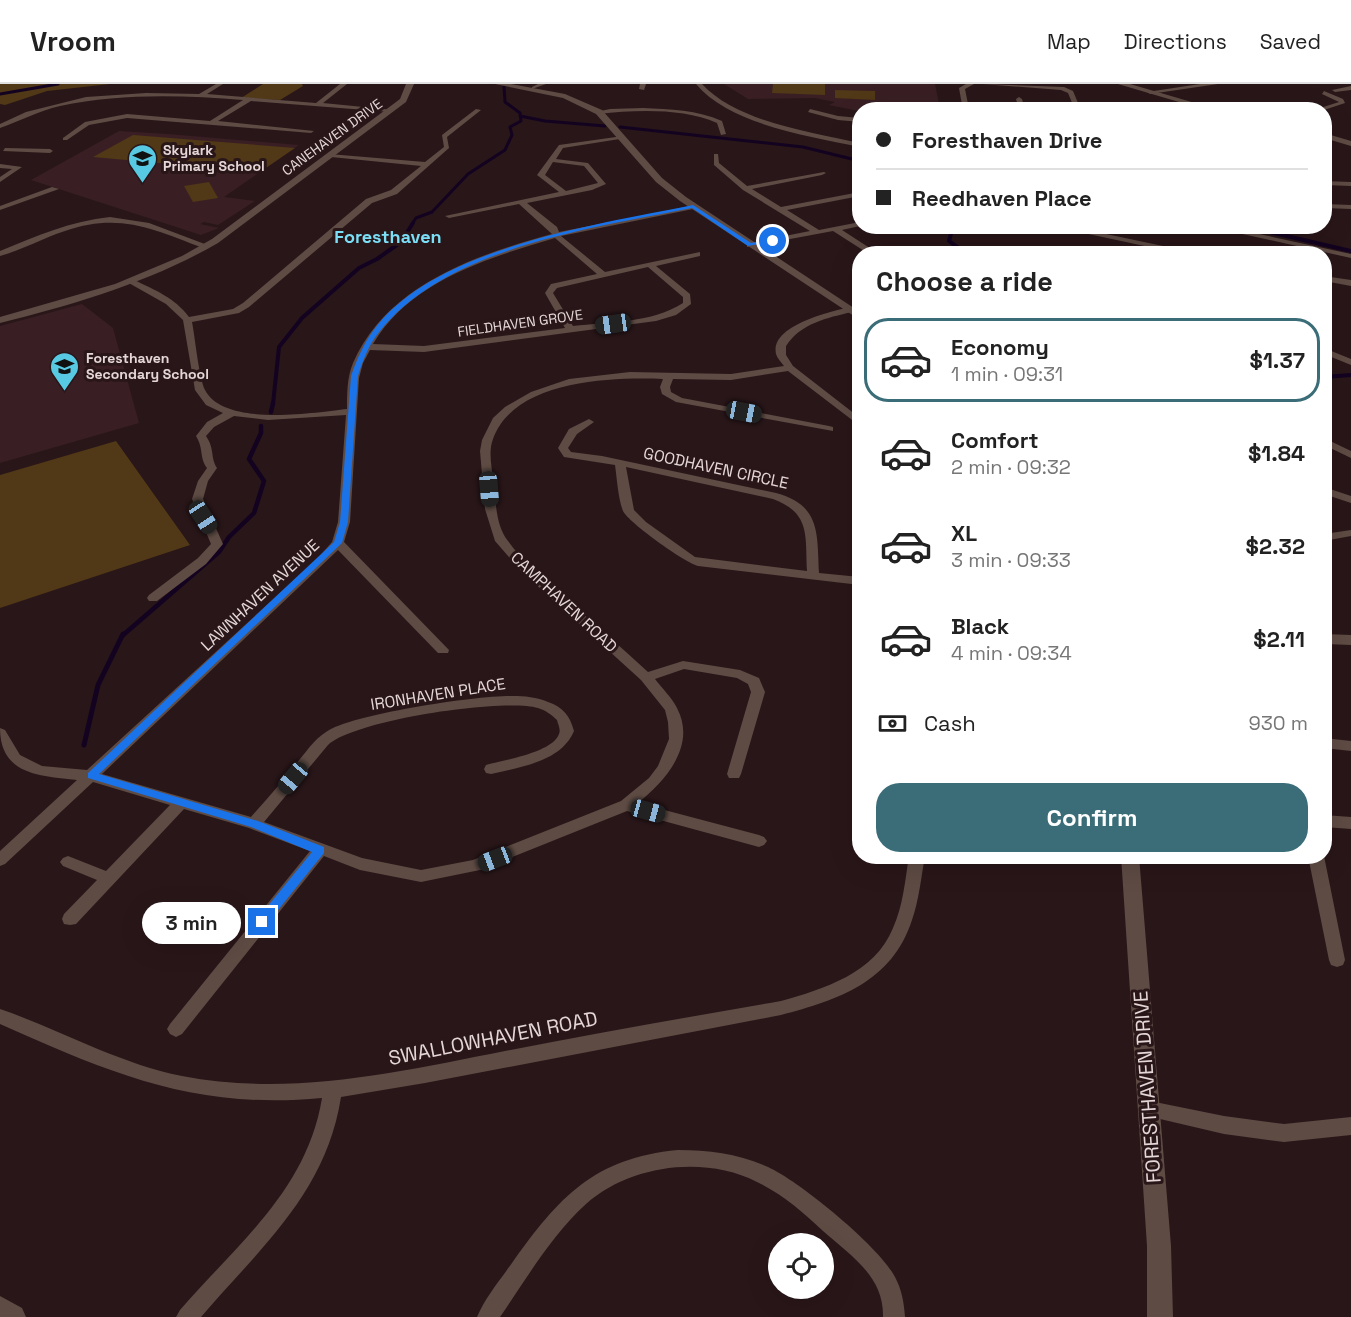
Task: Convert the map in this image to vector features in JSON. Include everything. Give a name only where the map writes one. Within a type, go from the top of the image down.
[{"type":"street","points":[[200,96],[220,84]]},
{"type":"street","points":[[317,105],[344,84]]},
{"type":"street","name":"CANEHAVEN DRIVE","points":[[0,320],[131,282],[168,267],[206,246],[391,111],[403,100],[410,84]]},
{"type":"street","points":[[499,84],[538,86],[574,99],[599,112],[659,180],[693,207],[852,312]]},
{"type":"street","points":[[699,84],[716,101],[753,117],[852,143]]},
{"type":"street","points":[[964,102],[962,88],[971,84]]},
{"type":"street","points":[[985,84],[1066,88],[1075,102]]},
{"type":"street","points":[[1122,84],[1180,102]]},
{"type":"street","points":[[1150,92],[1215,84]]},
{"type":"street","points":[[1335,90],[1351,88]]},
{"type":"street","points":[[0,126],[37,110],[85,99],[150,93],[391,111]]},
{"type":"street","points":[[1324,93],[1341,99],[1342,103],[1332,106]]},
{"type":"street","points":[[211,123],[250,99]]},
{"type":"street","points":[[599,112],[624,109],[705,116],[720,122],[723,134]]},
{"type":"street","points":[[188,320],[240,309],[369,201],[394,192],[447,147],[444,136],[478,110]]},
{"type":"street","points":[[810,111],[852,119]]},
{"type":"street","points":[[65,139],[87,123],[118,117],[311,131]]},
{"type":"street","points":[[1332,137],[1349,142]]},
{"type":"street","points":[[564,193],[541,176],[550,160],[563,145],[623,138]]},
{"type":"street","points":[[5,150],[50,152]]},
{"type":"street","points":[[4,166],[29,151]]},
{"type":"street","points":[[331,155],[427,164]]},
{"type":"street","points":[[716,155],[716,164],[722,170],[746,188],[817,232]]},
{"type":"street","points":[[448,216],[595,187],[602,183],[586,164],[550,160]]},
{"type":"street","points":[[0,180],[19,167],[4,166]]},
{"type":"street","points":[[746,188],[822,173]]},
{"type":"street","points":[[1332,183],[1351,184]]},
{"type":"street","points":[[0,208],[55,189]]},
{"type":"street","points":[[780,209],[852,196]]},
{"type":"street","points":[[521,202],[602,274]]},
{"type":"street","points":[[1332,206],[1351,207]]},
{"type":"street","name":"LAWNHAVEN AVENUE","points":[[0,860],[6,846],[91,776],[338,543],[344,522],[355,376],[367,347],[386,319],[427,286],[483,258],[556,235],[693,207]]},
{"type":"street","points":[[0,254],[78,225],[117,220],[133,222],[206,246]]},
{"type":"street","points":[[750,245],[852,226]]},
{"type":"street","points":[[835,229],[862,246]]},
{"type":"street","points":[[1096,234],[1159,246]]},
{"type":"street","points":[[1247,234],[1304,246]]},
{"type":"street","points":[[1332,252],[1351,256]]},
{"type":"street","points":[[570,329],[549,293],[550,289],[558,284],[697,254]]},
{"type":"street","name":"FIELDHAVEN GROVE","points":[[367,347],[424,349],[656,318],[683,308],[687,304],[687,296],[649,264]]},
{"type":"street","points":[[1332,279],[1351,283]]},
{"type":"street","points":[[131,282],[167,300],[188,320],[200,390],[204,399],[221,410],[232,413],[294,417],[351,411]]},
{"type":"street","points":[[849,310],[811,321],[793,330],[781,346],[781,355],[790,368],[852,417]]},
{"type":"street","points":[[1332,354],[1351,362]]},
{"type":"street","name":"CAMPHAVEN ROAD","points":[[0,733],[15,759],[28,767],[58,775],[91,776],[254,824],[320,850],[398,873],[421,876],[475,866],[626,805],[642,793],[664,769],[676,738],[675,722],[670,709],[646,677],[525,568],[501,541],[490,508],[485,451],[490,431],[497,420],[509,409],[534,394],[588,379],[630,375],[731,377],[790,368]]},
{"type":"street","points":[[669,375],[665,387],[667,394],[679,400],[830,429]]},
{"type":"street","points":[[153,598],[202,561],[217,544],[197,500],[197,491],[212,468],[207,461],[208,447],[201,436],[204,429],[212,423],[232,413]]},
{"type":"street","points":[[589,422],[571,433],[563,448],[572,457],[602,459],[620,465]]},
{"type":"street","points":[[1332,445],[1351,455]]},
{"type":"street","name":"GOODHAVEN CIRCLE","points":[[813,576],[808,519],[805,512],[796,504],[776,496],[620,465],[629,511],[642,524],[691,559],[698,562],[852,581]]},
{"type":"street","points":[[1332,493],[1351,500]]},
{"type":"street","points":[[1332,537],[1351,533]]},
{"type":"street","points":[[338,543],[443,650]]},
{"type":"street","points":[[1332,639],[1351,640]]},
{"type":"street","points":[[646,677],[683,665],[740,674],[754,681],[758,692],[734,774]]},
{"type":"street","name":"IRONHAVEN PLACE","points":[[254,824],[318,747],[340,730],[422,712],[511,700],[540,704],[555,710],[564,720],[567,728],[565,738],[558,747],[532,758],[491,769]]},
{"type":"street","points":[[1332,744],[1351,746]]},
{"type":"street","points":[[70,919],[181,802]]},
{"type":"street","points":[[626,805],[759,841]]},
{"type":"street","points":[[1332,821],[1351,824]]},
{"type":"street","points":[[176,1029],[320,850]]},
{"type":"street","points":[[68,862],[109,878]]},
{"type":"street","name":"SWALLOWHAVEN ROAD","points":[[0,1016],[97,1059],[183,1085],[266,1094],[333,1090],[814,1000],[866,974],[887,956],[898,937],[908,909],[915,864]]},
{"type":"street","name":"FORESTHAVEN DRIVE","points":[[1131,864],[1159,1246],[1160,1317]]},
{"type":"street","points":[[1318,864],[1337,960]]},
{"type":"street","points":[[187,1317],[272,1222],[297,1188],[322,1141],[333,1090]]},
{"type":"street","points":[[1150,1109],[1224,1125],[1284,1132],[1351,1126]]},
{"type":"street","points":[[488,1317],[554,1224],[574,1201],[615,1173],[639,1164],[683,1158],[717,1161],[752,1170],[779,1183],[830,1223],[885,1276],[893,1294],[894,1317]]},
{"type":"street","points":[[0,1309],[13,1317]]},
{"type":"shaded area","points":[[0,84],[110,84],[47,91],[5,105],[0,104]]},
{"type":"shaded area","points":[[263,84],[302,84],[303,86],[280,100],[241,98]]},
{"type":"shaded area","points":[[724,84],[935,84],[939,102],[852,102],[852,110],[829,105],[835,102],[815,98],[748,99]]},
{"type":"shaded area","points":[[773,84],[825,84],[825,95],[772,93]]},
{"type":"shaded area","points":[[835,90],[875,91],[875,100],[835,98]]},
{"type":"shaded area","name":"Skylark Primary School","points":[[119,131],[299,145],[224,197],[255,201],[218,225],[204,222],[200,224],[219,228],[201,235],[31,180]]},
{"type":"shaded area","points":[[133,135],[295,148],[260,172],[93,157]]},
{"type":"shaded area","points":[[209,182],[218,198],[193,202],[184,186]]},
{"type":"shaded area","name":"Foresthaven Secondary School","points":[[82,304],[113,328],[139,423],[0,463],[0,326]]},
{"type":"shaded area","points":[[116,441],[190,545],[0,608],[0,475]]},
{"type":"waterway","points":[[0,94],[58,84]]},
{"type":"waterway","points":[[504,87],[505,102],[520,113],[520,116]]},
{"type":"waterway","points":[[412,224],[416,218],[432,212],[468,174],[505,150],[512,135],[510,127],[521,121],[520,116]]},
{"type":"waterway","points":[[520,116],[545,121],[605,126]]},
{"type":"waterway","points":[[620,127],[803,147],[852,159]]},
{"type":"waterway","points":[[273,404],[279,347],[302,318],[359,268],[377,259],[401,242],[413,223]]},
{"type":"waterway","points":[[951,234],[949,241],[956,246]]},
{"type":"waterway","points":[[1278,234],[1330,246]]},
{"type":"waterway","points":[[1332,247],[1351,251]]},
{"type":"waterway","points":[[1332,376],[1351,375]]},
{"type":"waterway","points":[[271,412],[273,403]]},
{"type":"waterway","points":[[122,636],[219,552],[229,537],[254,513],[264,481],[249,459],[261,433],[261,426]]},
{"type":"waterway","points":[[84,745],[98,685],[122,636]]},
{"type":"place","name":"Skylark Primary School","points":[[142,184]]},
{"type":"place","name":"Foresthaven Secondary School","points":[[65,392]]},
{"type":"district","name":"Foresthaven","points":[[388,236]]},
{"type":"route","points":[[262,922],[320,850],[254,824],[91,776],[322,561],[338,543],[344,522],[352,392],[357,365],[376,330],[403,304],[427,286],[468,264],[503,250],[571,231],[693,207],[750,245],[773,241]]}]
